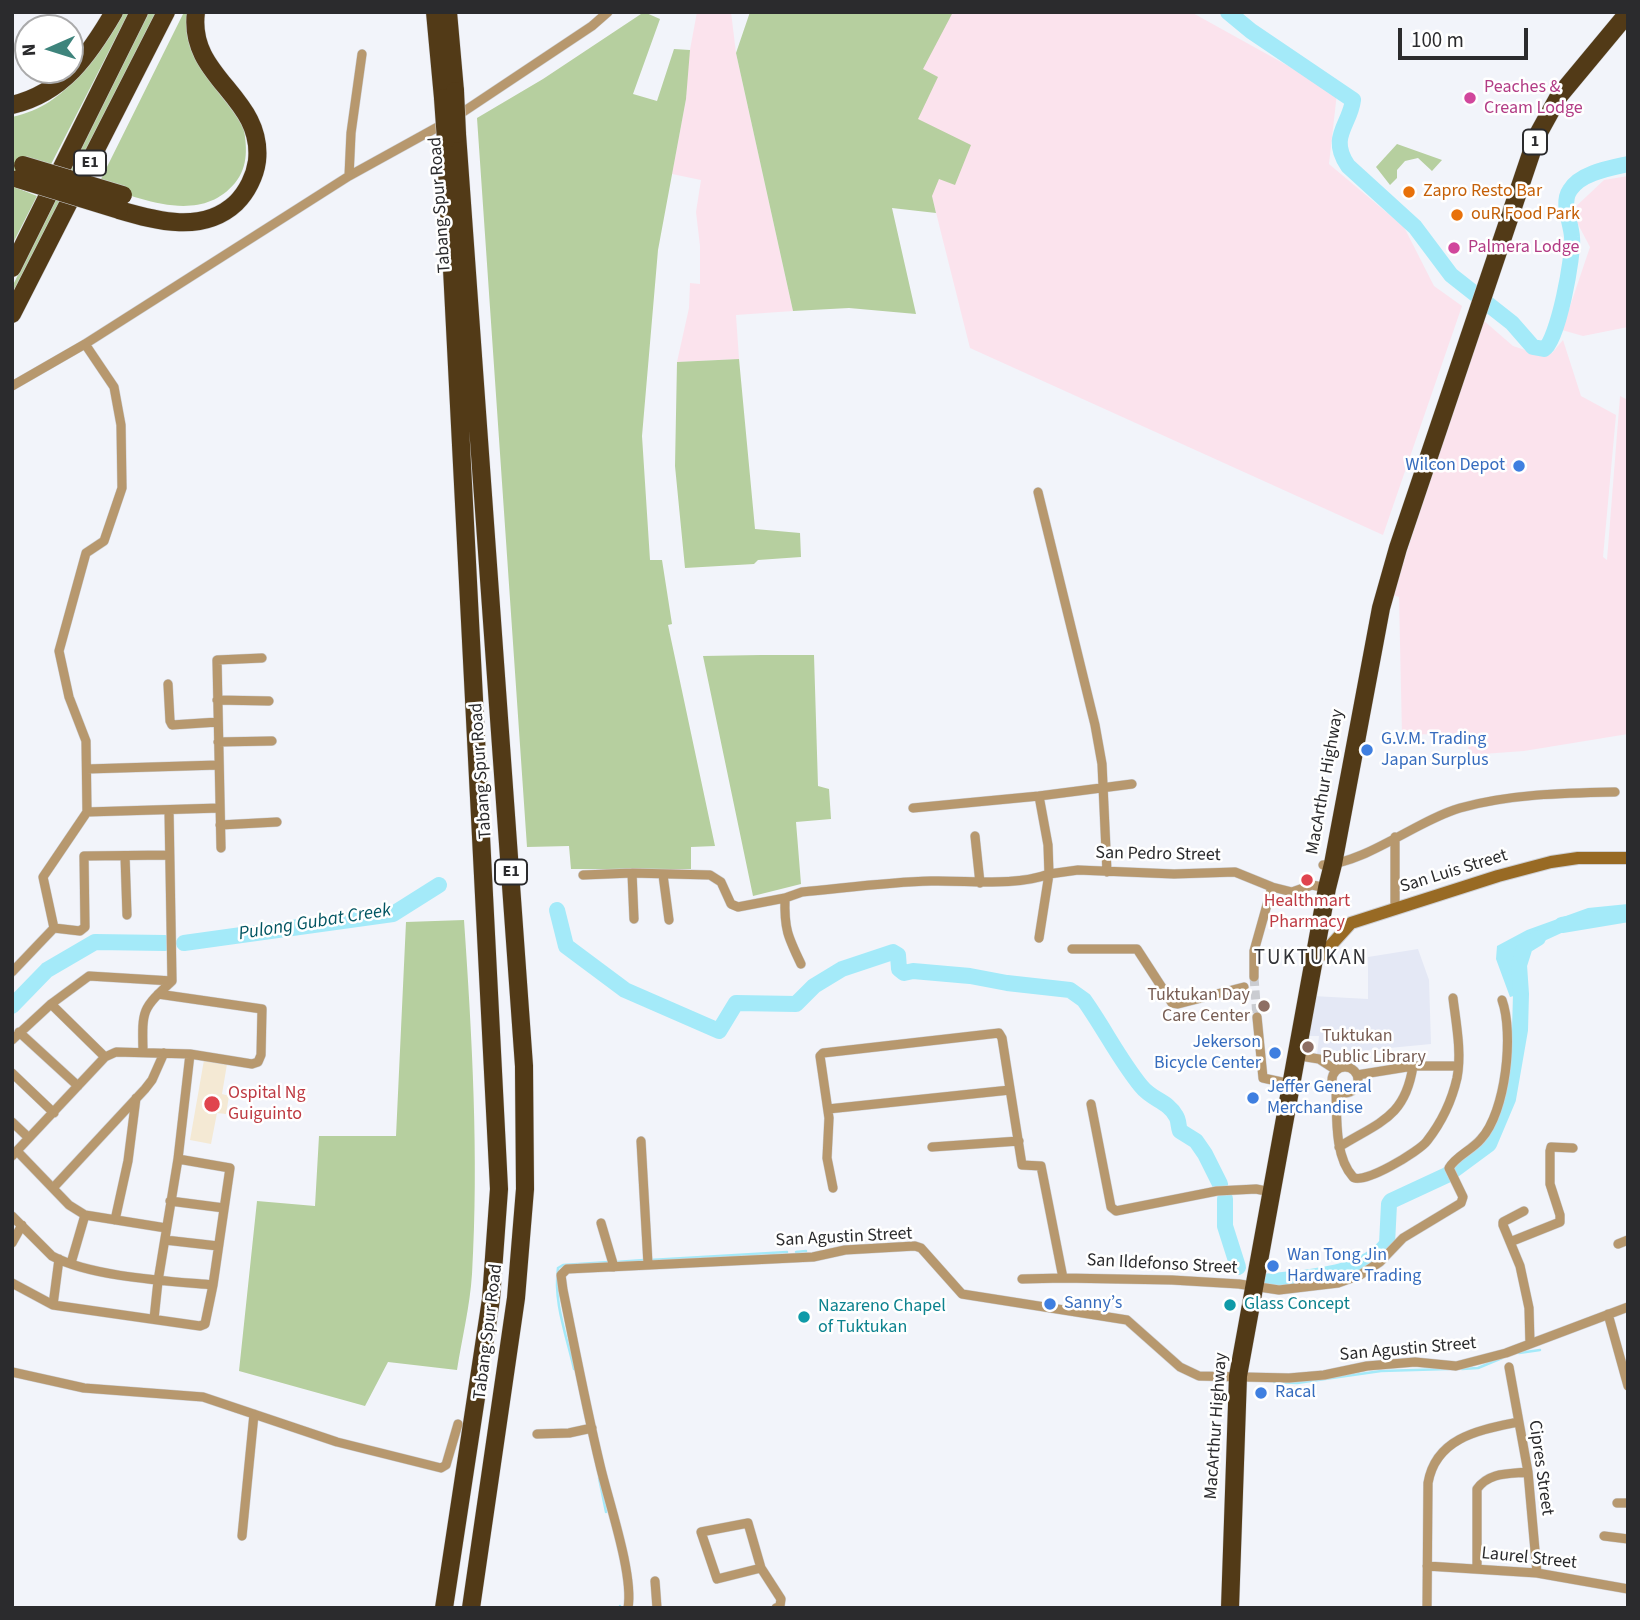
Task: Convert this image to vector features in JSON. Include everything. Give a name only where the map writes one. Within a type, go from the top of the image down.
[{"type":"highway","points":[[12,106],[32,100],[62,82],[87,54],[114,12]]},
{"type":"highway","name":"E1","points":[[12,268],[139,12]]},
{"type":"highway","name":"E1","points":[[12,314],[166,12]]},
{"type":"highway","points":[[18,174],[121,202],[164,221],[200,222],[231,208],[240,200],[253,177],[258,148],[254,128],[246,111],[204,60],[195,29],[196,12]]},
{"type":"highway","name":"Tabang Spur Road","points":[[435,12],[449,94]]},
{"type":"highway","name":"Tabang Spur Road","points":[[444,1608],[491,1299],[499,1189],[449,94],[448,12]]},
{"type":"highway","name":"MacArthur Highway","points":[[1479,291],[1515,161],[1536,111],[1558,80],[1615,12]]},
{"type":"highway","name":"MacArthur Highway","points":[[1222,1608],[1233,1376],[1328,864],[1372,607],[1388,552],[1479,291],[1537,136],[1559,96],[1628,13]]},
{"type":"highway","name":"Tabang Spur Road","points":[[451,137],[523,1053],[525,1148],[525,1189],[516,1298],[471,1608]]},
{"type":"highway","name":"MacArthur Highway","points":[[1230,1608],[1233,1376]]},
{"type":"street","points":[[12,386],[85,344],[349,176],[466,111],[592,26],[608,12]]},
{"type":"street","points":[[349,176],[351,133],[362,54]]},
{"type":"street","points":[[54,928],[43,877],[87,812],[86,741],[69,697],[59,650],[86,554],[104,541],[122,488],[121,425],[114,387],[85,344]]},
{"type":"street","points":[[1038,492],[1095,725],[1104,789],[1107,872]]},
{"type":"street","points":[[221,848],[217,660],[262,658]]},
{"type":"street","points":[[168,684],[170,721],[173,725],[218,722]]},
{"type":"street","points":[[218,700],[270,701]]},
{"type":"street","points":[[218,742],[272,741]]},
{"type":"street","points":[[87,769],[218,765]]},
{"type":"street","points":[[913,808],[1132,784]]},
{"type":"street","points":[[1328,864],[1353,858],[1459,808],[1555,793],[1615,792]]},
{"type":"street","points":[[1039,938],[1049,874],[1048,845],[1040,796]]},
{"type":"street","points":[[87,812],[220,808]]},
{"type":"street","points":[[143,1051],[145,1010],[172,981],[169,810]]},
{"type":"street","points":[[220,825],[277,822]]},
{"type":"street","points":[[975,836],[980,883]]},
{"type":"street","points":[[1395,837],[1395,908]]},
{"type":"street","points":[[54,928],[80,931],[85,927],[84,856],[170,855]]},
{"type":"street","points":[[125,856],[127,915]]},
{"type":"street","name":"San Luis Street","points":[[1311,955],[1322,955],[1351,923],[1498,876],[1578,858],[1628,858]]},
{"type":"street","name":"San Pedro Street","points":[[663,875],[716,877],[721,881],[731,904],[738,907],[802,892],[928,881],[980,883],[1034,879],[1078,870],[1174,874],[1235,872],[1292,892],[1312,885],[1322,887]]},
{"type":"street","points":[[632,873],[634,919]]},
{"type":"street","points":[[583,875],[663,875],[669,920]]},
{"type":"street","points":[[1254,978],[1254,951],[1272,887]]},
{"type":"street","points":[[785,898],[786,932],[801,964]]},
{"type":"street","points":[[12,972],[54,928]]},
{"type":"street","points":[[1072,949],[1137,949],[1172,1003],[1178,1004],[1244,987]]},
{"type":"street","points":[[78,1086],[16,1036],[51,1004],[89,976],[172,981]]},
{"type":"street","points":[[158,994],[262,1009],[261,1055],[258,1062],[252,1064],[190,1054],[116,1052],[105,1057],[15,1154],[69,1205],[85,1215],[166,1228]]},
{"type":"street","points":[[1336,1089],[1339,1147],[1354,1177],[1359,1180],[1369,1177],[1421,1148],[1445,1112],[1457,1078],[1457,1025],[1453,998]]},
{"type":"street","name":"San Ildefonso Street","points":[[833,1188],[827,1158],[828,1108],[821,1056],[823,1053],[999,1034],[1002,1038],[1023,1165],[1041,1166],[1063,1278],[1172,1280],[1279,1290],[1338,1283],[1360,1275],[1380,1262],[1403,1238],[1461,1203],[1462,1197],[1450,1165],[1482,1138],[1500,1099],[1508,1026],[1502,1000]]},
{"type":"street","points":[[51,1004],[105,1057]]},
{"type":"street","points":[[1257,1017],[1263,1078],[1287,1083]]},
{"type":"street","points":[[53,1188],[152,1080],[164,1053]]},
{"type":"street","points":[[154,1320],[178,1159],[190,1054]]},
{"type":"street","points":[[1293,1054],[1319,1059],[1336,1070]]},
{"type":"street","points":[[1345,1066],[1350,1067],[1357,1075],[1358,1082],[1353,1091],[1342,1093],[1332,1082],[1336,1070],[1345,1066]]},
{"type":"street","points":[[1357,1075],[1413,1066],[1458,1066]]},
{"type":"street","points":[[1339,1147],[1395,1112],[1405,1097],[1413,1066]]},
{"type":"street","points":[[12,1073],[54,1113]]},
{"type":"street","points":[[828,1108],[1010,1090]]},
{"type":"street","points":[[115,1220],[128,1161],[136,1098]]},
{"type":"street","points":[[1091,1104],[1111,1207],[1116,1211],[1217,1191],[1267,1191]]},
{"type":"street","points":[[12,1122],[29,1138]]},
{"type":"street","points":[[641,1141],[648,1264]]},
{"type":"street","points":[[932,1147],[1019,1141]]},
{"type":"street","points":[[1510,1242],[1560,1222],[1550,1184],[1550,1151],[1551,1147],[1573,1148]]},
{"type":"street","points":[[12,1283],[53,1305],[200,1326],[205,1324],[230,1168],[178,1159]]},
{"type":"street","points":[[170,1201],[224,1208]]},
{"type":"street","points":[[1524,1210],[1503,1222],[1520,1266],[1527,1298],[1530,1345]]},
{"type":"street","points":[[71,1263],[85,1215]]},
{"type":"street","points":[[12,1216],[52,1256],[59,1259],[158,1281],[213,1285]]},
{"type":"street","points":[[601,1223],[614,1267]]},
{"type":"street","points":[[12,1243],[22,1225]]},
{"type":"street","points":[[165,1240],[218,1246]]},
{"type":"street","points":[[1618,1244],[1628,1240]]},
{"type":"street","name":"San Agustin Street","points":[[628,1608],[623,1555],[592,1428],[561,1275],[567,1269],[813,1257],[845,1250],[915,1246],[921,1248],[962,1294],[1121,1318],[1127,1320],[1188,1373],[1233,1376],[1289,1378],[1415,1362],[1456,1366],[1530,1345],[1628,1307]]},
{"type":"street","points":[[53,1305],[59,1259]]},
{"type":"street","points":[[1022,1279],[1063,1278]]},
{"type":"street","points":[[1608,1314],[1628,1386]]},
{"type":"street","name":"Cipres Street","points":[[1509,1367],[1528,1472],[1537,1573]]},
{"type":"street","points":[[12,1372],[84,1388],[203,1397],[337,1442],[441,1468],[446,1465],[458,1424]]},
{"type":"street","points":[[242,1536],[254,1414]]},
{"type":"street","points":[[1427,1608],[1428,1483],[1434,1463],[1445,1448],[1463,1436],[1518,1422]]},
{"type":"street","points":[[537,1434],[569,1433],[592,1428]]},
{"type":"street","points":[[1477,1569],[1477,1489],[1483,1480],[1496,1475],[1528,1472]]},
{"type":"street","points":[[1617,1503],[1628,1503]]},
{"type":"street","points":[[761,1567],[717,1579],[701,1532],[748,1523],[761,1567],[781,1600],[780,1606],[776,1608]]},
{"type":"street","points":[[1604,1536],[1628,1539]]},
{"type":"street","name":"Laurel Street","points":[[1427,1566],[1537,1573],[1628,1589]]},
{"type":"street","points":[[655,1581],[657,1608]]},
{"type":"shaded area","points":[[697,12],[731,12],[736,53],[793,311],[736,315],[739,359],[677,362],[689,308],[690,283],[700,284],[700,246],[696,212],[701,180],[672,174],[686,99],[687,66]]},
{"type":"shaded area","points":[[913,12],[1191,12],[1337,93],[1329,164],[1404,227],[1434,286],[1462,306],[1383,535],[970,348],[907,97]]},
{"type":"shaded area","points":[[1628,176],[1628,327],[1583,336],[1562,330],[1590,247],[1571,211],[1604,180]]},
{"type":"shaded area","points":[[1483,320],[1513,346],[1540,355],[1552,353],[1563,340],[1581,396],[1616,415],[1603,557],[1607,560],[1620,396],[1628,400],[1628,734],[1524,751],[1469,755],[1467,733],[1402,735],[1399,597],[1393,595],[1431,477],[1429,476]]},
{"type":"shaded area","points":[[1418,949],[1429,980],[1431,1044],[1317,1055],[1319,1036],[1309,1036],[1313,996],[1368,999],[1368,957]]},
{"type":"shaded area","name":"Ospital Ng Guiguinto","points":[[204,1060],[227,1064],[222,1094],[229,1096],[226,1114],[217,1113],[211,1144],[190,1140]]},
{"type":"green space","points":[[118,12],[129,12],[44,178],[12,170],[12,117],[50,102],[70,84],[84,84],[84,67]]},
{"type":"green space","points":[[149,12],[158,12],[12,300],[12,287]]},
{"type":"green space","points":[[184,12],[191,12],[243,125],[246,148],[243,170],[235,183],[221,196],[188,206],[151,202],[98,185]]},
{"type":"green space","points":[[644,12],[660,19],[633,94],[657,101],[674,49],[690,50],[686,99],[658,250],[642,436],[650,560],[662,560],[672,624],[668,625],[715,846],[691,847],[691,869],[571,869],[569,846],[527,847],[477,118],[543,79]]},
{"type":"green space","points":[[750,12],[953,12],[923,69],[938,77],[918,119],[971,145],[955,185],[939,179],[932,196],[936,213],[892,208],[916,314],[849,308],[793,311],[736,53]]},
{"type":"green space","points":[[1397,144],[1442,160],[1432,171],[1418,158],[1405,161],[1397,170],[1397,178],[1390,185],[1376,167]]},
{"type":"green space","points":[[12,186],[37,196],[12,245]]},
{"type":"green space","points":[[739,359],[755,529],[800,533],[801,557],[758,560],[754,564],[685,568],[675,466],[677,362]]},
{"type":"green space","points":[[814,655],[818,786],[829,789],[831,819],[796,822],[801,884],[753,896],[703,656]]},
{"type":"green space","points":[[464,920],[472,1052],[475,1185],[471,1286],[457,1370],[388,1362],[365,1406],[239,1371],[257,1201],[315,1206],[319,1136],[396,1136],[406,922]]},
{"type":"water","points":[[1628,904],[1628,915],[1592,919],[1520,952],[1512,971],[1521,994],[1510,997],[1496,959],[1497,946],[1527,930],[1588,908]]},
{"type":"waterway","points":[[1228,12],[1251,31],[1353,100],[1340,139],[1342,156],[1348,166],[1415,227],[1451,275],[1512,323],[1533,347],[1544,349],[1555,331],[1560,315],[1572,247],[1566,207],[1567,195],[1575,184],[1588,175],[1628,164]]},
{"type":"waterway","name":"Pulong Gubat Creek","points":[[184,943],[393,914],[439,885]]},
{"type":"waterway","name":"Pulong Gubat Creek","points":[[557,910],[566,946],[625,990],[719,1031],[736,1003],[796,1004],[814,986],[842,969],[893,952],[898,955],[899,969],[904,973],[913,971],[970,976],[1070,990],[1084,1000],[1141,1086],[1173,1111],[1180,1131],[1196,1141],[1220,1184]]},
{"type":"waterway","name":"Pulong Gubat Creek","points":[[1562,925],[1628,914]]},
{"type":"waterway","name":"Pulong Gubat Creek","points":[[1265,1282],[1331,1274],[1363,1263],[1376,1255],[1387,1244],[1391,1201],[1447,1175],[1489,1144],[1508,1099],[1520,1030],[1519,965],[1525,946],[1538,938]]},
{"type":"waterway","name":"Pulong Gubat Creek","points":[[12,1006],[47,970],[95,942],[165,943]]},
{"type":"waterway","name":"Pulong Gubat Creek","points":[[1225,1199],[1225,1226],[1238,1267]]},
{"type":"waterway","points":[[796,1252],[806,1251]]},
{"type":"waterway","points":[[650,1260],[787,1252]]},
{"type":"waterway","points":[[616,1262],[644,1260]]},
{"type":"waterway","points":[[574,1369],[559,1306],[558,1268],[563,1265],[609,1262]]},
{"type":"waterway","points":[[1519,1353],[1540,1350]]},
{"type":"waterway","points":[[1462,1369],[1478,1368],[1502,1358]]},
{"type":"waterway","points":[[1274,1382],[1297,1383],[1381,1371],[1448,1369]]},
{"type":"waterway","points":[[599,1478],[606,1512]]},
{"type":"tunnel","points":[[1254,977],[1257,1017]]},
{"type":"place","name":"Peaches & Cream Lodge","points":[[1470,98]]},
{"type":"place","name":"Zapro Resto Bar","points":[[1409,192]]},
{"type":"place","name":"ouR Food Park","points":[[1457,215]]},
{"type":"place","name":"Palmera Lodge","points":[[1454,248]]},
{"type":"place","name":"Wilcon Depot","points":[[1519,466]]},
{"type":"place","name":"G.V.M. Trading Japan Surplus","points":[[1367,750]]},
{"type":"place","name":"Healthmart Pharmacy","points":[[1307,880]]},
{"type":"place","name":"Tuktukan Day Care Center","points":[[1264,1006]]},
{"type":"place","name":"Tuktukan Public Library","points":[[1308,1047]]},
{"type":"place","name":"Jekerson Bicycle Center","points":[[1275,1053]]},
{"type":"place","name":"Jeffer General Merchandise","points":[[1253,1098]]},
{"type":"place","name":"Ospital Ng Guiguinto","points":[[212,1104]]},
{"type":"place","name":"Wan Tong Jin Hardware Trading","points":[[1273,1266]]},
{"type":"place","name":"Sanny’s","points":[[1050,1304]]},
{"type":"place","name":"Glass Concept","points":[[1230,1305]]},
{"type":"place","name":"Nazareno Chapel of Tuktukan","points":[[804,1317]]},
{"type":"place","name":"Racal","points":[[1261,1393]]},
{"type":"district","name":"TUKTUKAN","points":[[1311,959]]}]
